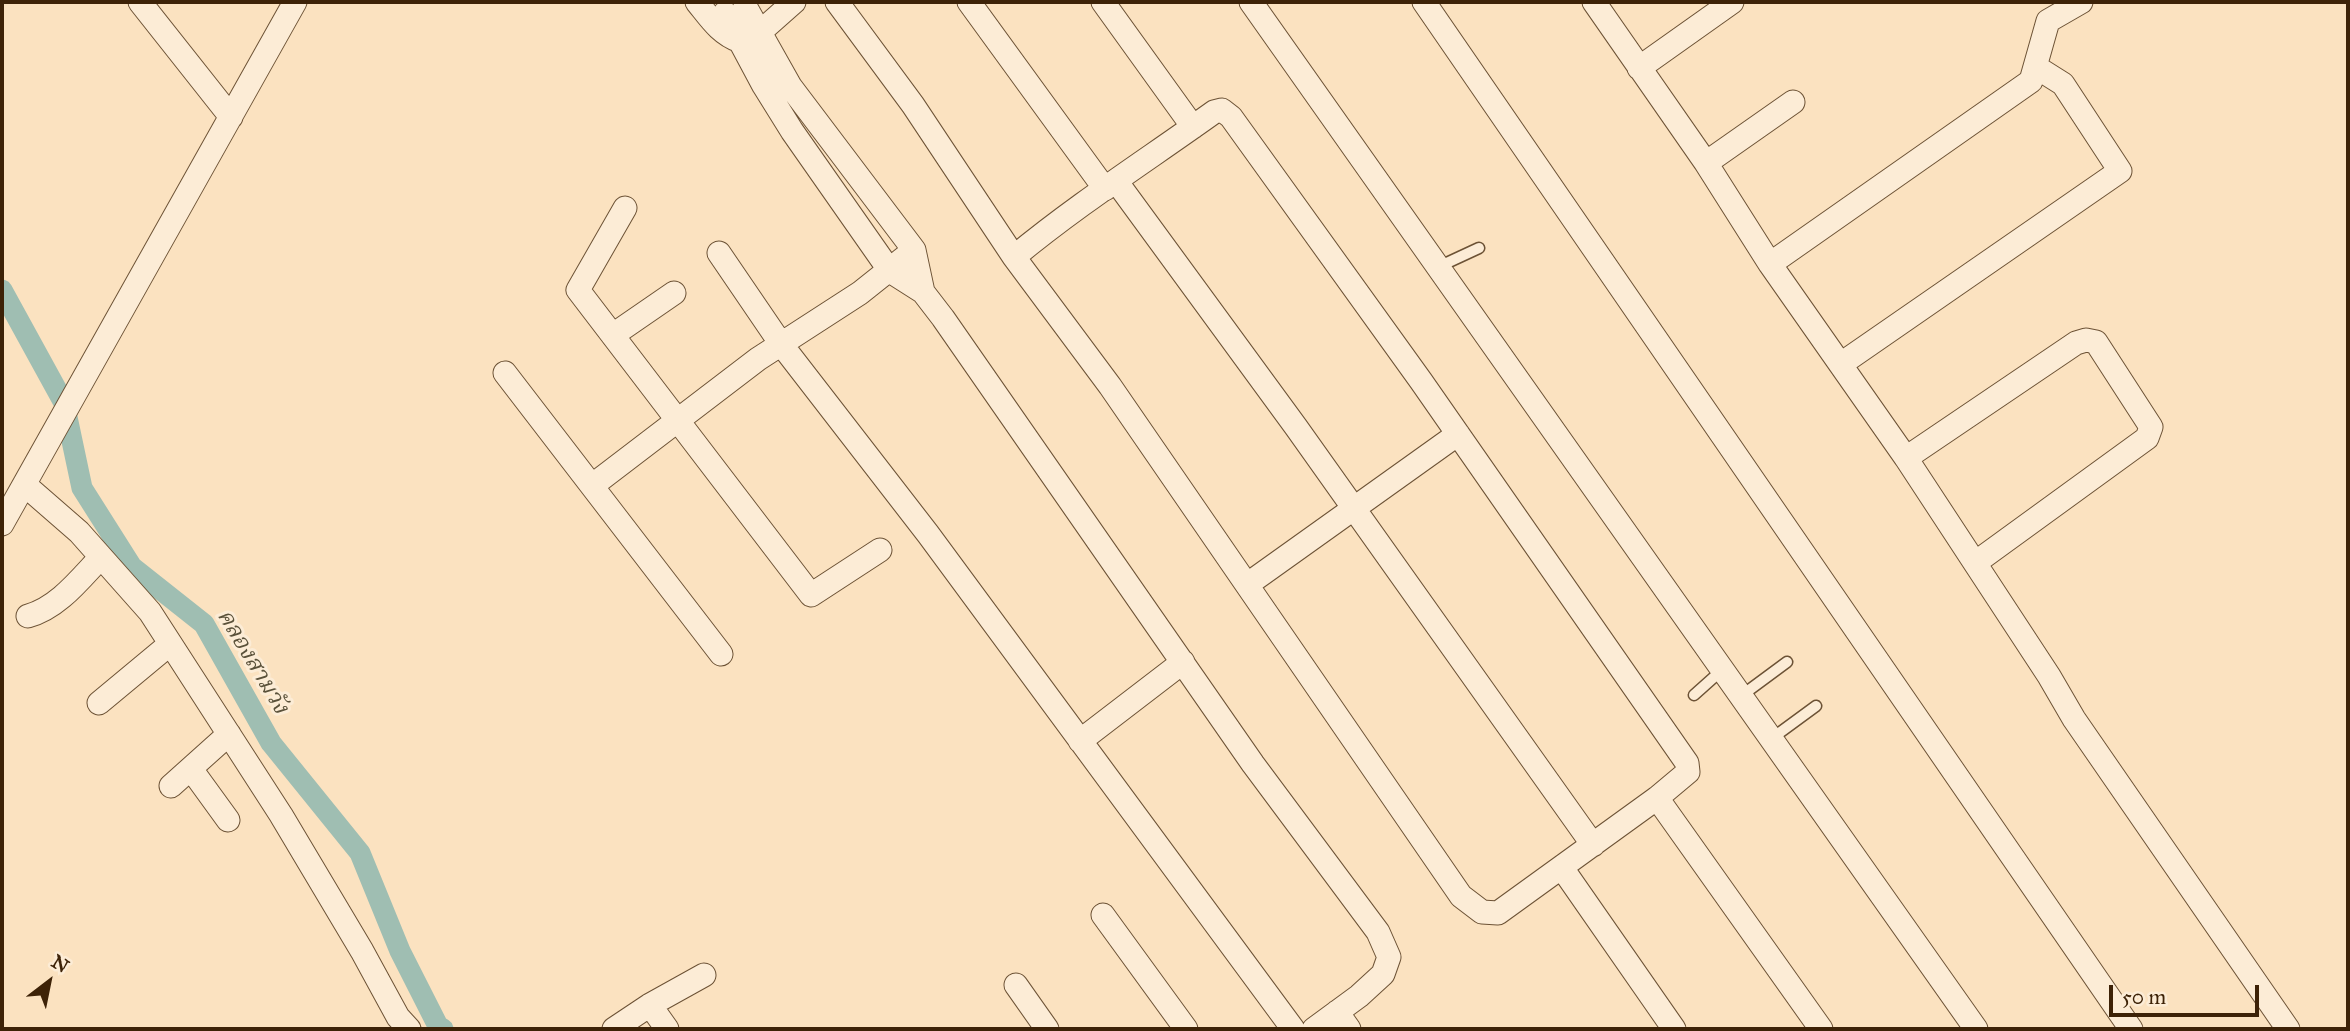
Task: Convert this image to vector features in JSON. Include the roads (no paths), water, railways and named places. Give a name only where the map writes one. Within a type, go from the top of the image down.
[{"type":"street","points":[[140,2],[231,117]]},
{"type":"street","points":[[2,524],[295,2]]},
{"type":"street","points":[[697,2],[717,27],[729,37],[749,37],[794,2]]},
{"type":"street","points":[[837,2],[913,105],[1014,257],[1110,386],[1461,895],[1482,912],[1499,913],[1657,798],[1688,772],[1687,763],[1458,434],[1231,117],[1222,110],[1214,112],[1014,257]]},
{"type":"street","points":[[969,2],[1111,185],[1353,508],[1593,845]]},
{"type":"street","points":[[1103,2],[1193,127]]},
{"type":"street","points":[[1251,2],[1976,1029]]},
{"type":"street","points":[[1424,2],[2131,1029]]},
{"type":"street","points":[[1594,2],[1706,163],[1770,264],[1906,458],[2049,676],[2074,719],[2288,1029]]},
{"type":"street","points":[[1639,68],[1732,2]]},
{"type":"street","points":[[1770,264],[2031,81],[2048,21],[2081,2]]},
{"type":"street","points":[[735,6],[749,37],[781,93],[890,271],[923,292],[1046,464],[1253,764],[1378,932],[1390,957],[1383,974],[1343,1021],[1314,1029]]},
{"type":"street","points":[[1841,364],[2120,171],[2063,84],[2036,67]]},
{"type":"street","points":[[781,93],[914,250],[923,292]]},
{"type":"street","points":[[1706,163],[1793,102]]},
{"type":"street","points":[[625,208],[579,290],[811,595],[880,550]]},
{"type":"street","points":[[593,485],[758,359],[860,293],[914,250]]},
{"type":"street","points":[[719,253],[781,344],[928,534],[1293,1029]]},
{"type":"street","points":[[613,335],[674,293]]},
{"type":"street","points":[[1906,458],[2076,343],[2086,340],[2096,342],[2105,354],[2151,427],[2147,438],[1975,563]]},
{"type":"street","points":[[505,373],[721,654]]},
{"type":"street","points":[[1248,584],[1458,434]]},
{"type":"street","points":[[24,485],[79,532],[150,612],[356,940],[398,1017],[409,1029]]},
{"type":"street","points":[[28,616],[40,613],[68,592],[102,557]]},
{"type":"street","points":[[99,703],[170,644]]},
{"type":"street","points":[[1080,741],[1183,662]]},
{"type":"street","points":[[171,786],[229,734]]},
{"type":"street","points":[[191,769],[228,820]]},
{"type":"street","points":[[1657,798],[1821,1029]]},
{"type":"street","points":[[1562,868],[1674,1029]]},
{"type":"street","points":[[1103,915],[1186,1029]]},
{"type":"street","points":[[614,1029],[705,975]]},
{"type":"street","points":[[1016,985],[1047,1029]]},
{"type":"street","points":[[650,1006],[667,1029]]},
{"type":"lane","points":[[1438,267],[1479,248]]},
{"type":"lane","points":[[1741,696],[1787,662]]},
{"type":"lane","points":[[1694,695],[1722,670]]},
{"type":"lane","points":[[1771,739],[1816,706]]},
{"type":"waterway","name":"คลองสามวัง","points":[[2,290],[64,403],[82,488],[132,567],[204,624],[271,743],[360,853],[400,951],[438,1026],[443,1029]]}]
